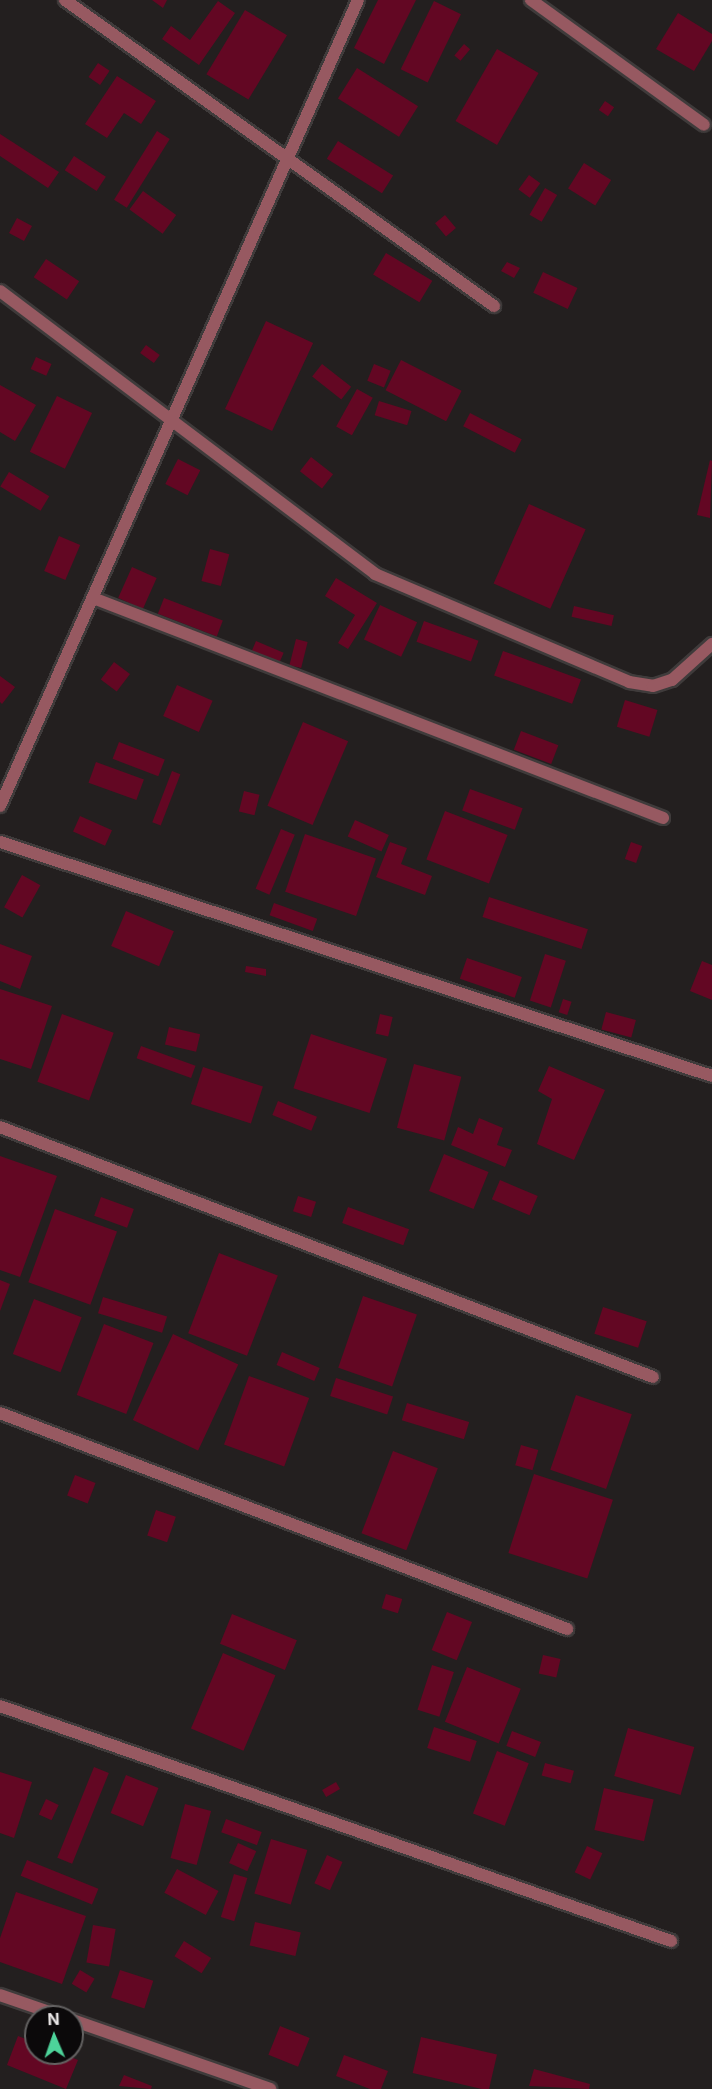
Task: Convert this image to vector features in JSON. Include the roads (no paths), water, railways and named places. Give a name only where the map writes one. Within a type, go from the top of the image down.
[{"type":"street","points":[[65,0],[494,306]]},
{"type":"street","points":[[0,806],[358,0]]},
{"type":"street","points":[[531,0],[704,126]]},
{"type":"street","points":[[0,291],[375,574],[629,682],[653,686],[672,680],[712,644]]},
{"type":"street","points":[[93,598],[663,818]]},
{"type":"street","points":[[0,842],[712,1076]]},
{"type":"street","points":[[0,1127],[653,1377]]},
{"type":"street","points":[[0,1413],[567,1629]]},
{"type":"street","points":[[0,1706],[671,1941]]},
{"type":"street","points":[[0,1995],[29,2005]]},
{"type":"street","points":[[84,2024],[270,2089]]}]
